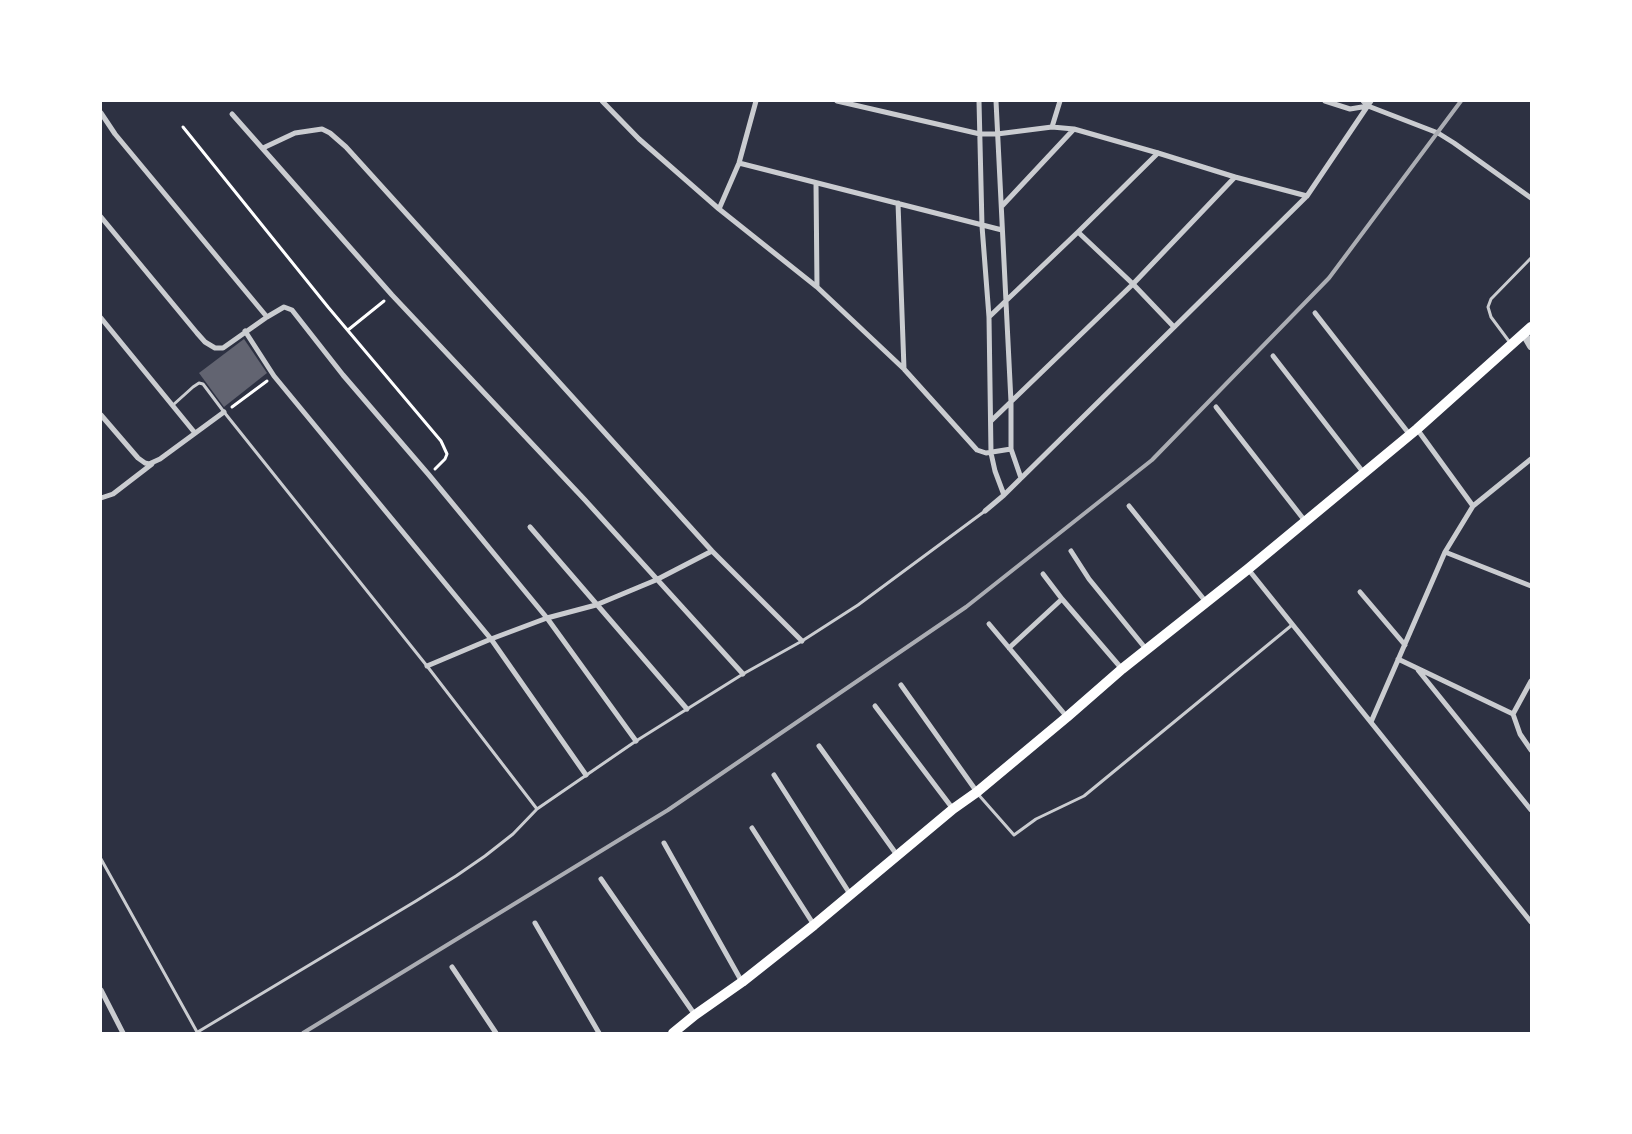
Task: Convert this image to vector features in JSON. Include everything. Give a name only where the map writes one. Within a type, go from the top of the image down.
[{"type":"main road","points":[[673,1033],[694,1015],[742,982],[814,925],[953,809],[977,792],[1146,649],[1248,569],[1413,432],[1527,330]]},
{"type":"street","points":[[602,101],[639,139],[719,209],[817,287],[904,369],[977,450],[991,453],[1011,449]]},
{"type":"street","points":[[719,209],[739,163],[756,101]]},
{"type":"street","points":[[837,101],[980,134],[997,134],[1052,127],[1074,129],[1158,152],[1234,177],[1308,196]]},
{"type":"street","points":[[979,101],[982,226],[989,317],[991,453],[995,471],[1004,495]]},
{"type":"street","points":[[996,101],[1011,402],[1011,449],[1021,478]]},
{"type":"street","points":[[1052,127],[1060,101]]},
{"type":"street","points":[[1325,101],[1350,109],[1370,104]]},
{"type":"street","points":[[1363,101],[1438,133],[1531,198]]},
{"type":"street","points":[[985,512],[1308,196],[1370,104]]},
{"type":"street","points":[[101,113],[115,134],[133,153],[267,316]]},
{"type":"street","points":[[232,114],[392,295],[585,500],[743,674]]},
{"type":"street","points":[[263,148],[295,133],[312,130],[322,129],[334,136],[712,551],[802,641]]},
{"type":"street","points":[[1002,206],[1074,129]]},
{"type":"street","points":[[989,317],[1158,152]]},
{"type":"street","points":[[739,163],[1002,230]]},
{"type":"street","points":[[991,421],[1133,284],[1234,177]]},
{"type":"street","points":[[816,183],[817,287]]},
{"type":"street","points":[[898,203],[904,369]]},
{"type":"street","points":[[101,218],[205,342],[215,348],[220,349],[267,316],[284,307],[292,310],[343,375],[429,475],[547,618],[636,741]]},
{"type":"street","points":[[1078,232],[1133,284],[1174,327]]},
{"type":"street","points":[[1315,313],[1473,506]]},
{"type":"street","points":[[101,318],[195,433]]},
{"type":"street","points":[[1527,330],[1531,346]]},
{"type":"street","points":[[245,332],[274,376],[491,639],[586,776]]},
{"type":"street","points":[[1272,356],[1363,472]]},
{"type":"street","points":[[1216,406],[1305,521]]},
{"type":"street","points":[[101,498],[113,494],[224,412]]},
{"type":"street","points":[[101,415],[138,458],[145,463],[155,462]]},
{"type":"street","points":[[1372,722],[1444,552],[1473,506],[1531,459]]},
{"type":"street","points":[[1129,506],[1206,602]]},
{"type":"street","points":[[530,526],[687,709]]},
{"type":"street","points":[[427,666],[547,618],[596,605],[656,580],[712,551]]},
{"type":"street","points":[[1071,551],[1089,579],[1146,649]]},
{"type":"street","points":[[1444,552],[1531,586]]},
{"type":"street","points":[[1248,569],[1531,922]]},
{"type":"street","points":[[1043,574],[1122,669]]},
{"type":"street","points":[[1360,592],[1405,645]]},
{"type":"street","points":[[1009,648],[1062,599]]},
{"type":"street","points":[[989,624],[1067,717]]},
{"type":"street","points":[[1398,660],[1513,714],[1520,734],[1531,750]]},
{"type":"street","points":[[1418,670],[1531,810]]},
{"type":"street","points":[[1513,714],[1531,681]]},
{"type":"street","points":[[901,685],[977,792]]},
{"type":"street","points":[[876,706],[953,809]]},
{"type":"street","points":[[819,746],[897,855]]},
{"type":"street","points":[[774,775],[850,894]]},
{"type":"street","points":[[752,828],[814,925]]},
{"type":"street","points":[[664,843],[742,982]]},
{"type":"street","points":[[601,879],[694,1015]]},
{"type":"street","points":[[535,923],[599,1033]]},
{"type":"street","points":[[452,967],[496,1033]]},
{"type":"street","points":[[101,990],[123,1033]]},
{"type":"lane","points":[[1512,345],[1491,317],[1488,307],[1491,299],[1531,258]]},
{"type":"lane","points":[[173,404],[193,387],[202,383],[427,666],[537,809]]},
{"type":"lane","points":[[101,859],[196,1032],[464,871],[513,834],[537,809],[636,741],[743,674],[802,641],[865,600],[985,512]]},
{"type":"lane","points":[[977,792],[1014,835],[1036,819],[1084,796],[1293,624]]},
{"type":"path","points":[[183,127],[441,441],[447,454],[445,460],[429,475]]},
{"type":"path","points":[[348,330],[392,295]]},
{"type":"path","points":[[224,412],[274,376]]},
{"type":"building","points":[[244,339],[267,373],[224,407],[199,373]]},
{"type":"railway","points":[[303,1033],[668,810],[966,607],[1152,460],[1329,278],[1461,101]]}]
